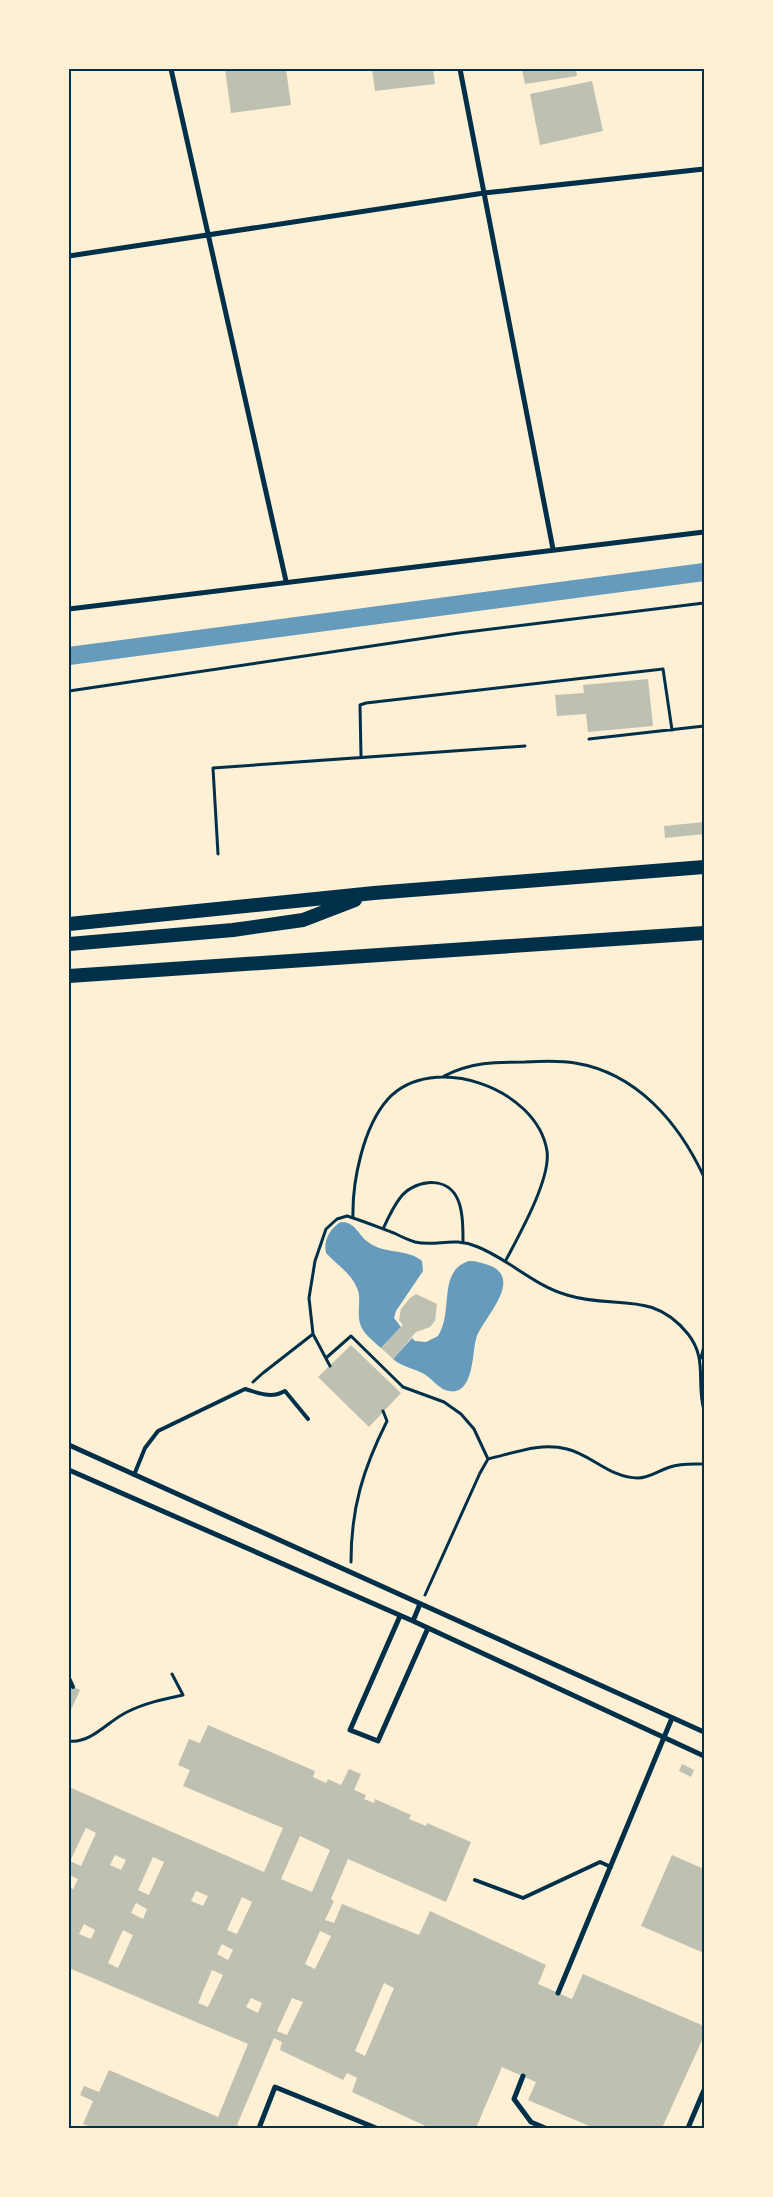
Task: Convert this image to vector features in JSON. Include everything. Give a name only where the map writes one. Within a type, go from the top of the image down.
[{"type":"highway","points":[[69,924],[374,893],[704,867]]},
{"type":"highway","points":[[69,944],[233,930],[303,920],[374,893]]},
{"type":"highway","points":[[69,976],[704,933]]},
{"type":"street","points":[[171,69],[286,582]]},
{"type":"street","points":[[460,69],[553,549]]},
{"type":"street","points":[[69,256],[484,193],[704,169]]},
{"type":"street","points":[[69,609],[704,532]]},
{"type":"street","points":[[69,1445],[704,1732]]},
{"type":"street","points":[[69,1470],[428,1628],[704,1756]]},
{"type":"street","points":[[413,1622],[420,1604]]},
{"type":"street","points":[[400,1616],[350,1730],[378,1741],[428,1628]]},
{"type":"street","points":[[558,1993],[672,1718]]},
{"type":"street","points":[[523,2076],[514,2099],[532,2122],[544,2128]]},
{"type":"street","points":[[259,2128],[275,2087],[376,2128]]},
{"type":"street","points":[[688,2128],[704,2090]]},
{"type":"lane","points":[[134,1475],[145,1448],[158,1431],[245,1389],[276,1396],[285,1391],[308,1419]]},
{"type":"lane","points":[[69,1678],[73,1687]]},
{"type":"lane","points":[[475,1880],[523,1898],[600,1862],[611,1866]]},
{"type":"path","points":[[69,691],[459,633],[704,603]]},
{"type":"path","points":[[361,756],[359,713],[360,705],[366,703],[663,669],[672,730]]},
{"type":"path","points":[[589,739],[704,726]]},
{"type":"path","points":[[218,854],[213,768],[361,756],[525,746]]},
{"type":"path","points":[[353,1218],[356,1172],[360,1158],[376,1118],[388,1099],[404,1087],[424,1079],[444,1076],[462,1067],[482,1063],[554,1061],[594,1068],[631,1085],[647,1096],[662,1111],[687,1144],[704,1177]]},
{"type":"path","points":[[444,1076],[489,1087],[509,1097],[539,1128],[547,1151],[545,1170],[529,1214],[506,1260]]},
{"type":"path","points":[[384,1229],[401,1196],[414,1186],[424,1182],[435,1182],[446,1186],[456,1195],[463,1228],[463,1241]]},
{"type":"path","points":[[330,1366],[313,1334],[309,1298],[320,1244],[326,1229],[336,1219],[348,1216],[414,1242],[463,1241],[506,1260],[535,1282],[568,1296],[605,1303],[638,1303],[664,1313],[688,1334],[696,1345],[701,1359]]},
{"type":"path","points":[[245,1389],[313,1334]]},
{"type":"path","points":[[326,1358],[351,1336],[403,1387],[444,1402],[461,1414],[474,1429],[488,1459]]},
{"type":"path","points":[[704,1346],[701,1359],[700,1395],[704,1410]]},
{"type":"path","points":[[351,1573],[351,1533],[358,1490],[370,1457],[387,1420],[383,1411]]},
{"type":"path","points":[[420,1604],[488,1459],[529,1448],[567,1449],[601,1467],[621,1475],[639,1478],[669,1467],[685,1464],[704,1464]]},
{"type":"path","points":[[69,1741],[90,1737],[125,1712],[150,1702],[183,1695],[172,1674]]},
{"type":"water","points":[[341,1222],[353,1226],[368,1242],[375,1246],[410,1254],[422,1261],[423,1271],[396,1311],[394,1318],[401,1327],[381,1348],[367,1335],[361,1326],[359,1321],[359,1295],[354,1283],[347,1273],[326,1253],[325,1248],[328,1235]]},
{"type":"water","points":[[469,1261],[491,1266],[500,1273],[503,1281],[502,1291],[498,1301],[479,1331],[470,1374],[466,1382],[462,1388],[454,1391],[445,1390],[423,1373],[393,1359],[412,1338],[415,1341],[426,1342],[438,1336],[443,1326],[449,1283],[453,1273],[459,1266]]},
{"type":"building","points":[[225,69],[286,69],[291,105],[231,113]]},
{"type":"building","points":[[372,69],[433,69],[435,84],[375,91]]},
{"type":"building","points":[[522,69],[576,69],[577,76],[525,84]]},
{"type":"building","points":[[592,81],[603,131],[540,145],[530,94]]},
{"type":"building","points":[[648,679],[653,726],[588,732],[586,714],[557,716],[555,695],[584,693],[583,685]]},
{"type":"building","points":[[704,822],[704,834],[665,838],[664,826]]},
{"type":"building","points":[[416,1294],[437,1304],[435,1321],[430,1327],[416,1332],[393,1359],[381,1348],[403,1325],[399,1320],[401,1309]]},
{"type":"building","points":[[351,1345],[401,1393],[369,1427],[318,1377]]},
{"type":"building","points":[[69,1685],[80,1690],[69,1714]]},
{"type":"building","points":[[208,1725],[315,1771],[313,1777],[326,1783],[328,1779],[341,1785],[349,1769],[361,1774],[354,1790],[366,1795],[364,1799],[374,1803],[375,1799],[411,1815],[409,1819],[426,1826],[427,1823],[471,1842],[446,1902],[348,1859],[331,1899],[334,1901],[325,1920],[334,1923],[342,1904],[419,1935],[430,1911],[546,1965],[538,1984],[572,1999],[583,1974],[704,2026],[704,2036],[662,2128],[594,2128],[528,2100],[536,2082],[502,2067],[476,2128],[430,2128],[352,2092],[357,2078],[347,2073],[343,2080],[280,2050],[282,2042],[274,2038],[237,2125],[244,2128],[93,2128],[83,2124],[93,2101],[80,2095],[84,2086],[99,2092],[109,2070],[218,2117],[248,2044],[69,1968],[69,1887],[73,1889],[78,1879],[69,1875],[69,1787],[264,1872],[283,1828],[183,1786],[190,1770],[178,1765],[189,1739],[200,1743]],"holes":[[[86,1828],[96,1833],[81,1866],[70,1861]],[[300,1836],[330,1850],[312,1892],[281,1879]],[[115,1855],[126,1860],[121,1870],[110,1865]],[[153,1857],[164,1862],[149,1895],[138,1890]],[[196,1891],[208,1896],[203,1906],[191,1901]],[[242,1897],[252,1902],[237,1934],[227,1930]],[[136,1903],[147,1909],[143,1919],[131,1913]],[[84,1924],[95,1930],[91,1939],[79,1934]],[[123,1930],[133,1935],[118,1968],[108,1963]],[[320,1931],[331,1936],[315,1969],[305,1964]],[[222,1944],[233,1950],[228,1960],[217,1954]],[[212,1970],[223,1975],[208,2007],[198,2003]],[[384,1983],[394,1988],[365,2056],[355,2051]],[[251,1998],[262,2003],[258,2013],[246,2007]],[[292,1998],[303,2002],[287,2035],[277,2031]]]},
{"type":"building","points":[[682,1764],[694,1770],[691,1777],[679,1771]]},
{"type":"building","points":[[672,1855],[704,1869],[704,1953],[641,1926]]},
{"type":"waterway","points":[[69,656],[704,572]]}]
